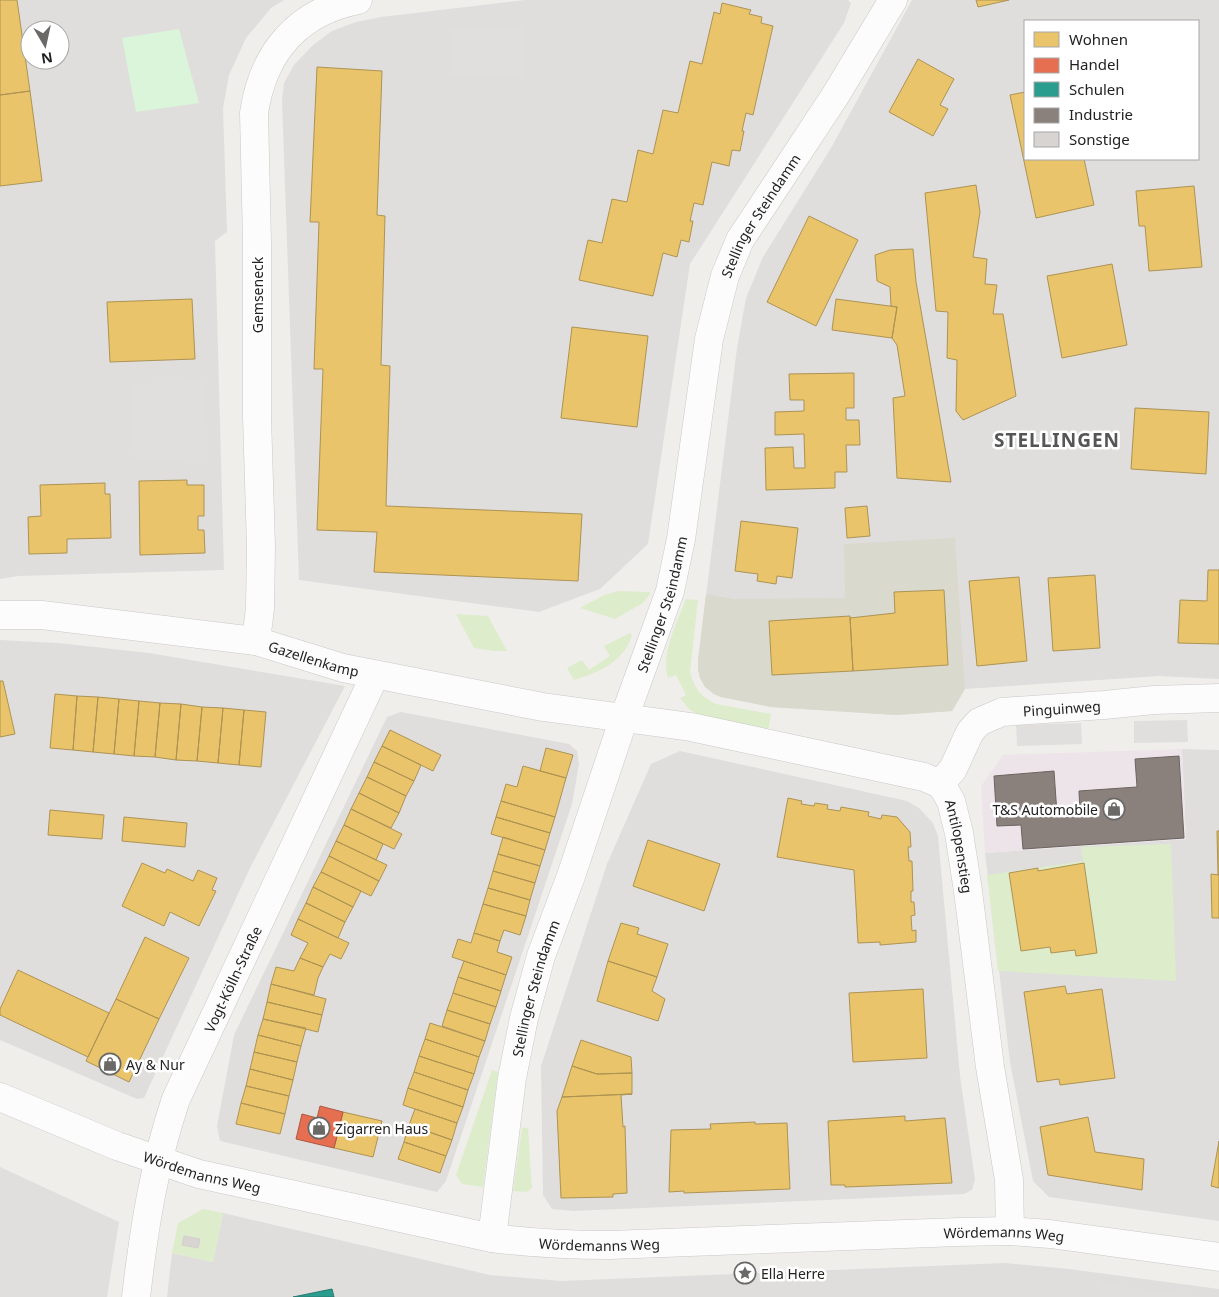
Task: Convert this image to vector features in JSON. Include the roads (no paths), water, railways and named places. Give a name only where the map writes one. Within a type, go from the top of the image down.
[{"type":"street","name":"Gemseneck","points":[[256,641],[260,608],[261,547],[257,417],[257,242],[254,113],[257,94],[262,77],[272,58],[285,40],[299,26],[318,13],[341,3],[358,0]]},
{"type":"street","name":"Stellinger Steindamm","points":[[492,1238],[512,1078],[524,1018],[542,956],[670,591],[676,568],[709,339],[724,276],[740,240],[835,96],[893,0]]},
{"type":"street","name":"Gazellenkamp","points":[[0,615],[42,615],[256,641],[343,668],[375,675],[543,706],[624,718]]},
{"type":"street","name":"Vogt-Kölln-Straße","points":[[136,1297],[149,1202],[158,1161],[176,1099],[375,675]]},
{"type":"street","name":"Pinguinweg","points":[[940,784],[953,769],[970,732],[979,722],[1002,712],[1154,700],[1219,698]]},
{"type":"street","name":"Antilopenstieg","points":[[624,718],[691,727],[924,777],[940,784],[951,801],[956,818],[967,883],[990,1067],[1009,1180],[1010,1231]]},
{"type":"street","name":"Wördemanns Weg","points":[[0,1097],[82,1132],[158,1161],[199,1174],[492,1238],[562,1245],[610,1245],[1010,1231],[1050,1234],[1219,1257]]},
{"type":"place","name":"T&S Automobile","points":[[1114,809]]},
{"type":"place","name":"Ay & Nur","points":[[110,1064]]},
{"type":"place","name":"Zigarren Haus","points":[[319,1128]]},
{"type":"place","name":"Ella Herre","points":[[745,1273]]},
{"type":"district","name":"STELLINGEN","points":[[1057,440]]}]
